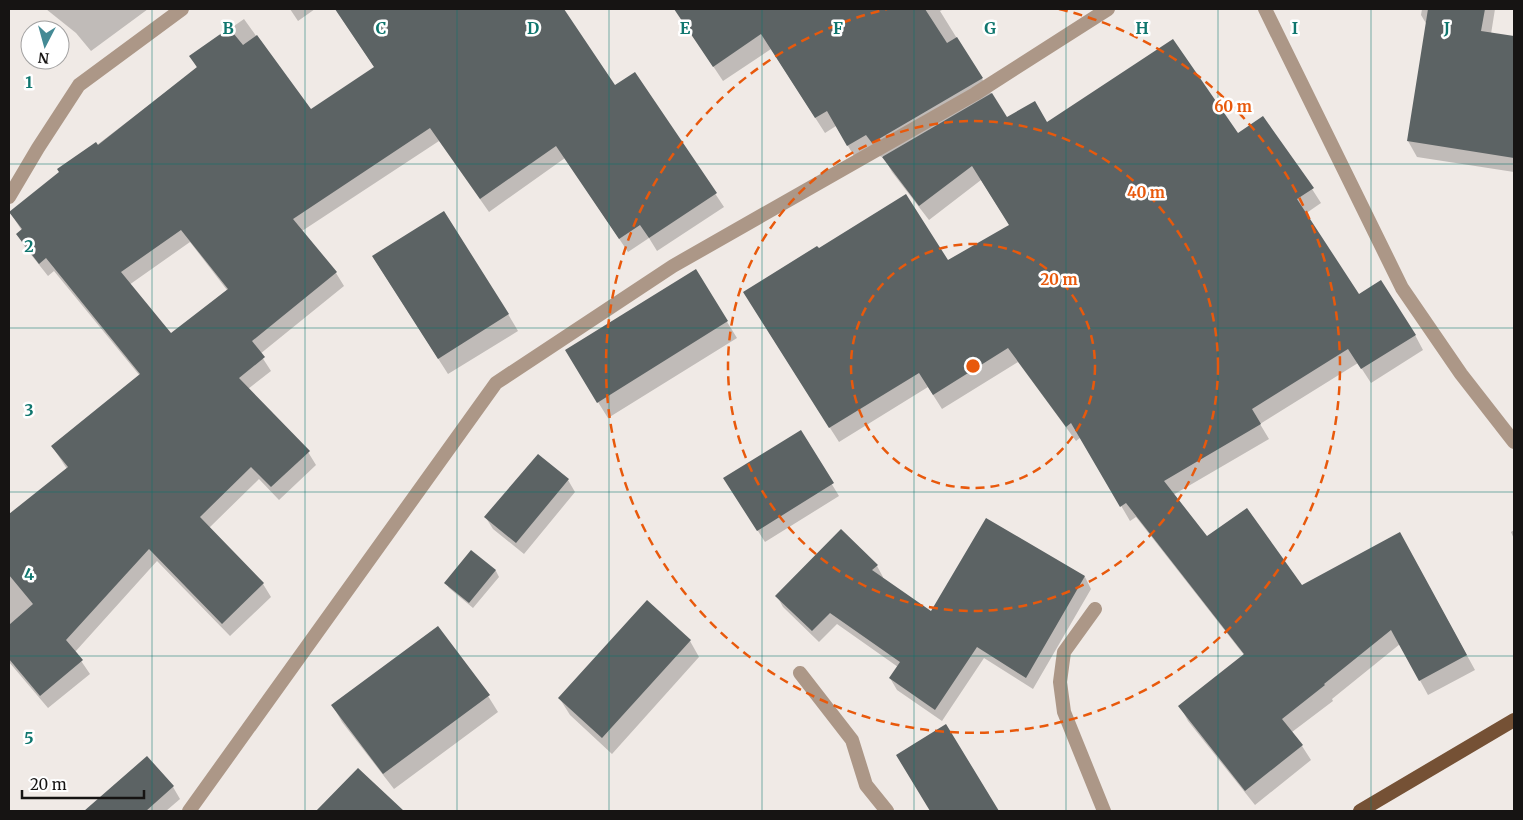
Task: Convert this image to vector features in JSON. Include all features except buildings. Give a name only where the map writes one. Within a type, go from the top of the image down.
[{"type":"main road","points":[[1360,811],[1514,720]]},
{"type":"street","points":[[9,197],[79,85],[182,9]]},
{"type":"street","points":[[190,811],[496,383],[673,266],[975,94],[1108,9]]},
{"type":"street","points":[[1265,9],[1402,288],[1462,374],[1514,442]]},
{"type":"street","points":[[1095,609],[1064,652],[1060,682],[1064,712],[1104,811]]},
{"type":"street","points":[[800,673],[852,740],[866,785],[887,811]]}]
